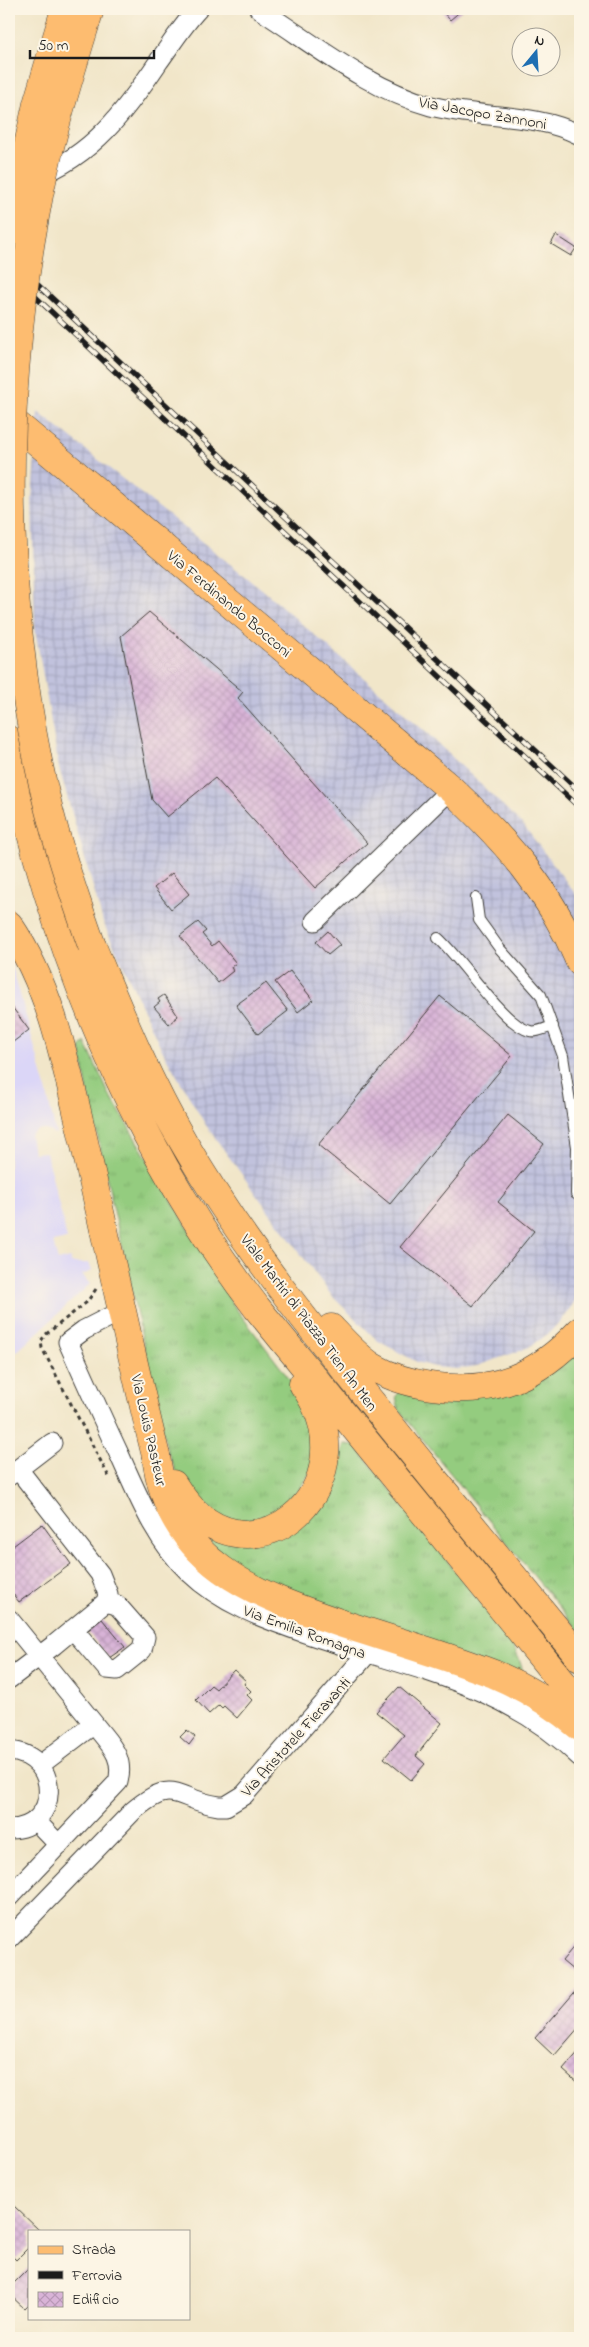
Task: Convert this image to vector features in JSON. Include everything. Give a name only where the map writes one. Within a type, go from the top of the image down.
[{"type":"main road","points":[[9,232],[37,104],[65,9]]},
{"type":"main road","name":"Viale Martiri di Piazza Tien An Men","points":[[90,9],[60,108],[35,216],[18,337],[11,467],[11,540],[16,614],[32,726],[80,949],[119,1077],[146,1131],[228,1270],[580,1704]]},
{"type":"main road","name":"Via Ferdinando Bocconi","points":[[9,418],[451,789],[497,833],[523,864],[547,898],[569,936],[580,962]]},
{"type":"main road","name":"Viale Martiri di Piazza Tien An Men","points":[[9,740],[40,870],[185,1145],[257,1256],[312,1331],[580,1658]]},
{"type":"main road","name":"Via Louis Pasteur","points":[[9,925],[28,958],[61,1042],[156,1456],[159,1478],[184,1530],[216,1566],[237,1581],[285,1605],[494,1674],[534,1694],[580,1727]]},
{"type":"main road","points":[[209,1183],[255,1231],[303,1295],[335,1333],[355,1353],[374,1367],[396,1378],[449,1388],[476,1388],[505,1383],[546,1363],[560,1352],[580,1331]]},
{"type":"main road","points":[[156,1456],[188,1506],[214,1526],[239,1533],[268,1532],[282,1526],[295,1517],[315,1491],[325,1455],[325,1434],[318,1409],[309,1392],[249,1311],[228,1270]]},
{"type":"street","points":[[9,178],[33,178],[70,162],[84,151],[124,110],[184,24],[198,9]]},
{"type":"street","name":"Via Jacopo Zannoni","points":[[259,9],[344,64],[397,95],[452,110],[544,122],[580,135]]},
{"type":"street","points":[[315,921],[451,789]]},
{"type":"street","name":"Via Emilia Romagna","points":[[123,1310],[84,1330],[68,1342],[139,1498],[166,1543],[189,1572],[237,1606],[264,1619],[466,1684],[506,1702],[542,1726],[580,1757]]},
{"type":"street","points":[[9,1679],[106,1602],[108,1594],[100,1574],[13,1473],[52,1443]]},
{"type":"street","points":[[73,1629],[107,1669],[117,1670],[142,1650],[145,1637],[117,1605],[106,1602]]},
{"type":"street","points":[[9,1619],[116,1752],[122,1768],[118,1782],[9,1897]]},
{"type":"street","name":"Via Aristotele Fieravanti","points":[[9,1939],[133,1811],[151,1797],[158,1793],[175,1792],[219,1806],[226,1806],[244,1795],[368,1654]]},
{"type":"street","points":[[40,1765],[94,1724]]},
{"type":"street","points":[[9,1752],[19,1752],[30,1757],[40,1765],[48,1783],[49,1794],[42,1813],[35,1820],[24,1827],[9,1829]]},
{"type":"street","points":[[35,1820],[59,1845]]},
{"type":"lane","points":[[476,898],[479,920],[500,949],[541,995],[553,1026],[563,1056],[577,1147],[576,1194]]},
{"type":"lane","points":[[438,938],[454,952],[499,1009],[516,1026],[532,1032],[553,1026]]},
{"type":"path","points":[[97,1281],[95,1290],[87,1302],[45,1335],[41,1341],[42,1348],[114,1488]]},
{"type":"shaded area","points":[[38,412],[263,590],[428,734],[524,826],[580,900],[580,1292],[567,1314],[548,1334],[525,1349],[477,1366],[456,1369],[435,1367],[417,1362],[378,1341],[332,1296],[259,1198],[205,1124],[162,1050],[103,922],[59,768],[35,629],[32,499]]},
{"type":"shaded area","points":[[11,962],[45,1085],[56,1134],[43,1129],[37,1130],[30,1135],[33,1153],[46,1152],[67,1239],[53,1242],[58,1261],[70,1258],[71,1263],[89,1263],[92,1271],[82,1275],[90,1284],[9,1359],[9,963]]},
{"type":"green space","points":[[85,1042],[108,1092],[234,1306],[313,1410],[317,1462],[281,1517],[227,1522],[181,1484],[167,1450],[88,1093],[80,1047]]},
{"type":"green space","points":[[580,1343],[580,1476],[573,1511],[570,1563],[580,1629],[578,1630],[399,1410],[396,1396],[401,1391],[446,1397]]},
{"type":"green space","points":[[344,1444],[355,1445],[504,1632],[519,1660],[523,1678],[318,1606],[230,1566],[193,1522],[233,1540],[333,1476]]},
{"type":"building","points":[[440,9],[463,9],[450,20]]},
{"type":"building","points":[[556,235],[576,248],[571,256],[551,244]]},
{"type":"building","points":[[149,612],[243,692],[238,698],[367,843],[315,888],[215,778],[167,817],[152,800],[121,636]]},
{"type":"building","points":[[172,873],[189,894],[171,909],[154,888]]},
{"type":"building","points":[[198,922],[206,931],[202,934],[212,946],[218,941],[236,963],[231,967],[233,971],[218,983],[180,936]]},
{"type":"building","points":[[328,931],[340,945],[328,955],[316,942]]},
{"type":"building","points":[[290,971],[313,1000],[298,1012],[275,982]]},
{"type":"building","points":[[266,983],[288,1011],[258,1034],[236,1005]]},
{"type":"building","points":[[164,995],[178,1016],[169,1024],[154,1007],[160,1002],[158,999]]},
{"type":"building","points":[[440,996],[512,1056],[390,1204],[318,1145]]},
{"type":"building","points":[[9,1003],[29,1030],[9,1045]]},
{"type":"building","points":[[508,1115],[544,1144],[498,1202],[534,1231],[473,1306],[400,1247]]},
{"type":"building","points":[[42,1524],[71,1564],[19,1602],[9,1589],[9,1549]]},
{"type":"building","points":[[102,1619],[125,1647],[109,1658],[87,1631]]},
{"type":"building","points":[[234,1670],[246,1681],[244,1684],[251,1691],[247,1695],[252,1700],[237,1718],[224,1706],[222,1708],[219,1705],[209,1714],[196,1700],[211,1685],[216,1689]]},
{"type":"building","points":[[399,1687],[442,1723],[416,1756],[425,1764],[411,1780],[384,1758],[404,1735],[376,1712]]},
{"type":"building","points":[[187,1730],[195,1737],[189,1745],[180,1737]]},
{"type":"building","points":[[580,1939],[580,1976],[562,1961]]},
{"type":"building","points":[[580,1986],[580,2026],[554,2056],[535,2038]]},
{"type":"building","points":[[580,2050],[580,2085],[563,2070]]},
{"type":"building","points":[[14,2206],[39,2230],[28,2230],[28,2248],[16,2260],[9,2253],[9,2211]]},
{"type":"building","points":[[28,2269],[28,2306],[25,2309],[9,2294],[9,2288]]},
{"type":"railway","points":[[9,258],[580,792]]},
{"type":"railway","points":[[9,272],[580,808]]}]
